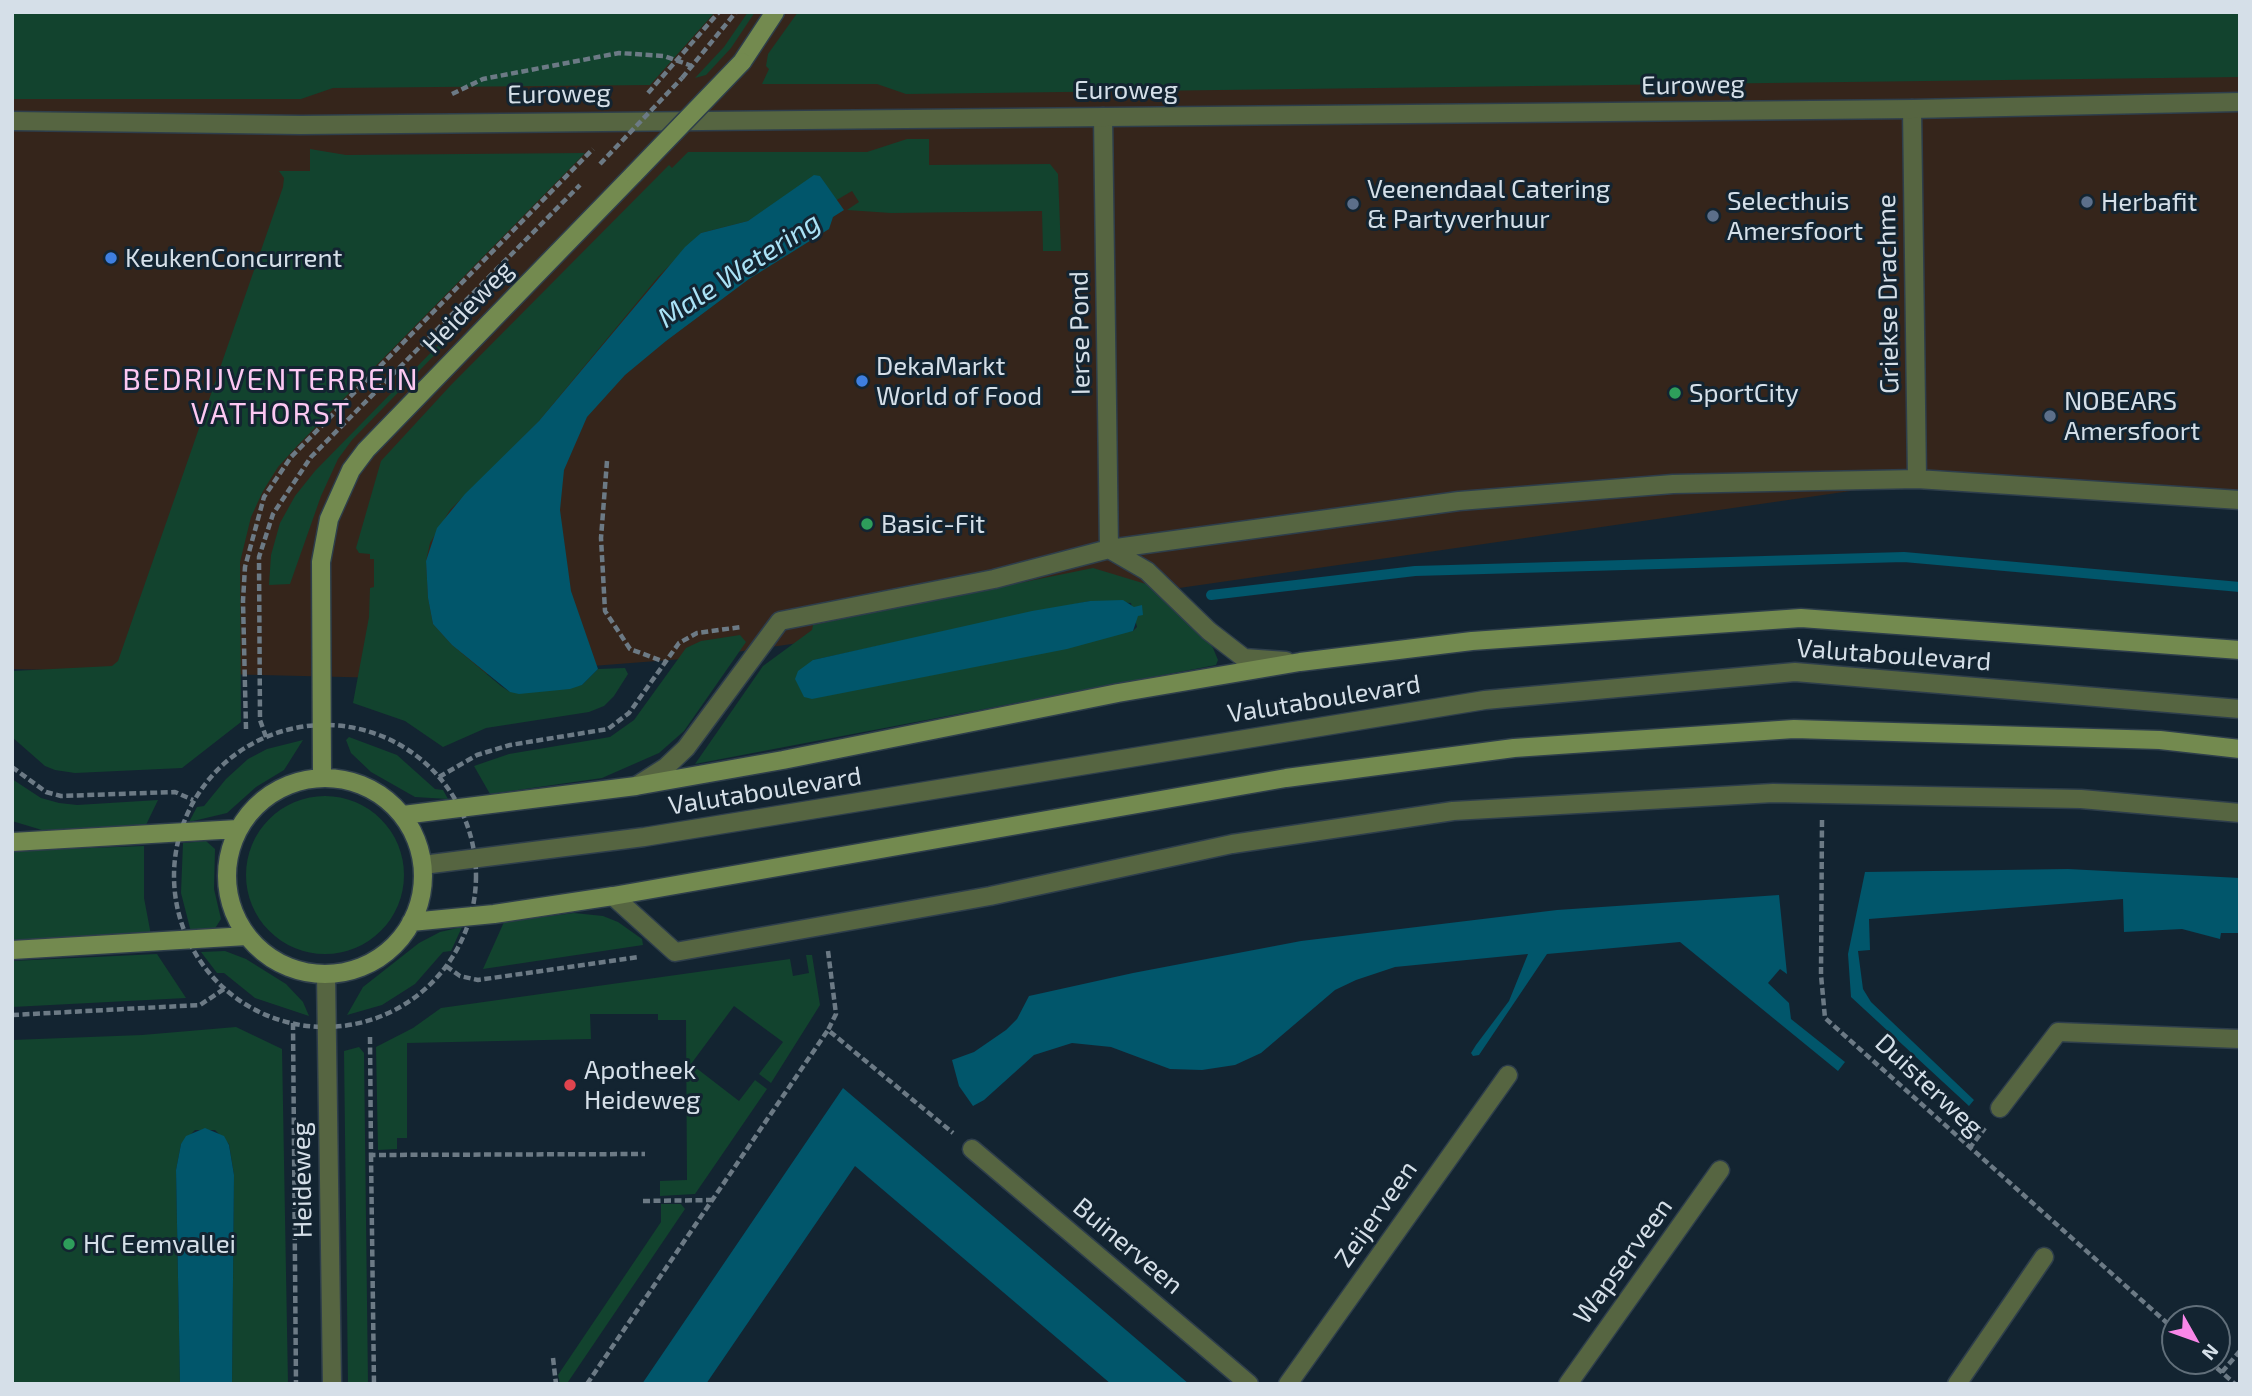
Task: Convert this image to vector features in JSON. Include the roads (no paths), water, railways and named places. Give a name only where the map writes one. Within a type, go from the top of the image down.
[{"type":"main road","name":"Heideweg","points":[[322,776],[321,562],[329,519],[351,470],[366,450],[742,62],[775,12]]},
{"type":"main road","name":"Valutaboulevard","points":[[402,815],[636,786],[783,760],[1118,693],[1300,663],[1472,641],[1801,618],[2240,650]]},
{"type":"main road","points":[[411,922],[494,914],[613,895],[1286,778],[1514,748],[1794,729],[2160,740],[2240,749]]},
{"type":"main road","points":[[322,776],[344,779],[366,787],[384,798],[402,815],[419,845],[423,865],[420,898],[411,922],[396,944],[375,961],[351,971],[326,975],[299,971],[274,961],[247,936],[238,923],[227,888],[229,851],[238,830],[253,809],[272,793],[294,782],[322,776]]},
{"type":"main road","points":[[12,842],[238,830]]},
{"type":"main road","points":[[12,950],[247,936]]},
{"type":"street","name":"Euroweg","points":[[12,121],[301,125],[1912,109],[2240,102]]},
{"type":"street","name":"Griekse Drachme","points":[[1912,109],[1917,479]]},
{"type":"street","name":"Ierse Pond","points":[[1103,117],[1109,549]]},
{"type":"street","points":[[1109,549],[1459,500],[1673,484],[1917,479],[2240,500]]},
{"type":"street","name":"Valutaboulevard","points":[[636,786],[666,767],[685,748],[780,621],[994,579],[1109,549],[1147,571],[1209,631],[1244,658],[1300,663]]},
{"type":"street","name":"Valutaboulevard","points":[[423,865],[631,839],[1485,700],[1795,672],[2240,709]]},
{"type":"street","points":[[613,895],[675,952],[990,896],[1232,844],[1453,811],[1614,800],[1818,793],[2081,799],[2240,813]]},
{"type":"street","name":"Heideweg","points":[[326,975],[332,1384]]},
{"type":"street","points":[[2000,1108],[2058,1032],[2240,1039]]},
{"type":"street","name":"Zeijerveen","points":[[1288,1384],[1507,1075]]},
{"type":"street","name":"Buinerveen","points":[[972,1149],[1249,1384]]},
{"type":"street","name":"Wapserveen","points":[[1568,1384],[1720,1170]]},
{"type":"street","points":[[1958,1384],[2044,1257]]},
{"type":"water","name":"Male Wetering","points":[[814,175],[820,176],[844,210],[833,217],[829,229],[749,279],[666,341],[625,375],[587,417],[564,470],[560,510],[571,591],[598,669],[582,685],[570,689],[519,694],[510,692],[452,645],[433,624],[426,561],[437,528],[465,494],[539,421],[685,247],[701,233],[748,221]]},
{"type":"water","points":[[1123,600],[1134,607],[1142,605],[1143,615],[1138,616],[1133,631],[1067,649],[812,699],[804,697],[795,679],[798,671],[813,660],[1032,611],[1090,601]]},
{"type":"water","points":[[2068,869],[2240,878],[2240,933],[2221,933],[2220,939],[2182,929],[2124,932],[2123,899],[1869,919],[1870,950],[1858,951],[1863,989],[1871,1002],[1974,1100],[1969,1106],[1851,997],[1848,954],[1865,872]]},
{"type":"water","points":[[1779,895],[1787,974],[1780,969],[1768,983],[1789,1003],[1791,1019],[1845,1062],[1838,1071],[1680,942],[1547,954],[1479,1055],[1473,1056],[1471,1053],[1476,1045],[1509,1001],[1528,954],[1395,967],[1356,980],[1335,990],[1261,1053],[1235,1065],[1202,1070],[1170,1069],[1111,1047],[1072,1043],[1034,1055],[984,1100],[973,1106],[959,1086],[952,1060],[974,1052],[1006,1030],[1017,1019],[1029,996],[1133,973],[1301,941],[1557,910]]},
{"type":"water","points":[[843,1088],[1189,1384],[1111,1384],[855,1166],[706,1384],[642,1384]]},
{"type":"water","points":[[205,1128],[224,1136],[229,1145],[234,1175],[232,1384],[180,1384],[176,1170],[181,1144],[186,1136]]},
{"type":"waterway","points":[[1211,595],[1415,571],[1904,557],[2240,587]]},
{"type":"place","name":"Herbafit","points":[[2087,202]]},
{"type":"place","name":"Veenendaal Catering & Partyverhuur","points":[[1353,204]]},
{"type":"place","name":"Selecthuis Amersfoort","points":[[1713,216]]},
{"type":"place","name":"KeukenConcurrent","points":[[111,258]]},
{"type":"place","name":"DekaMarkt World of Food","points":[[862,381]]},
{"type":"place","name":"SportCity","points":[[1675,393]]},
{"type":"place","name":"NOBEARS Amersfoort","points":[[2050,416]]},
{"type":"place","name":"Basic-Fit","points":[[867,524]]},
{"type":"place","name":"Apotheek Heideweg","points":[[570,1085]]},
{"type":"place","name":"HC Eemvallei","points":[[69,1244]]},
{"type":"district","name":"BEDRIJVENTERREIN VATHORST","points":[[271,397]]}]
